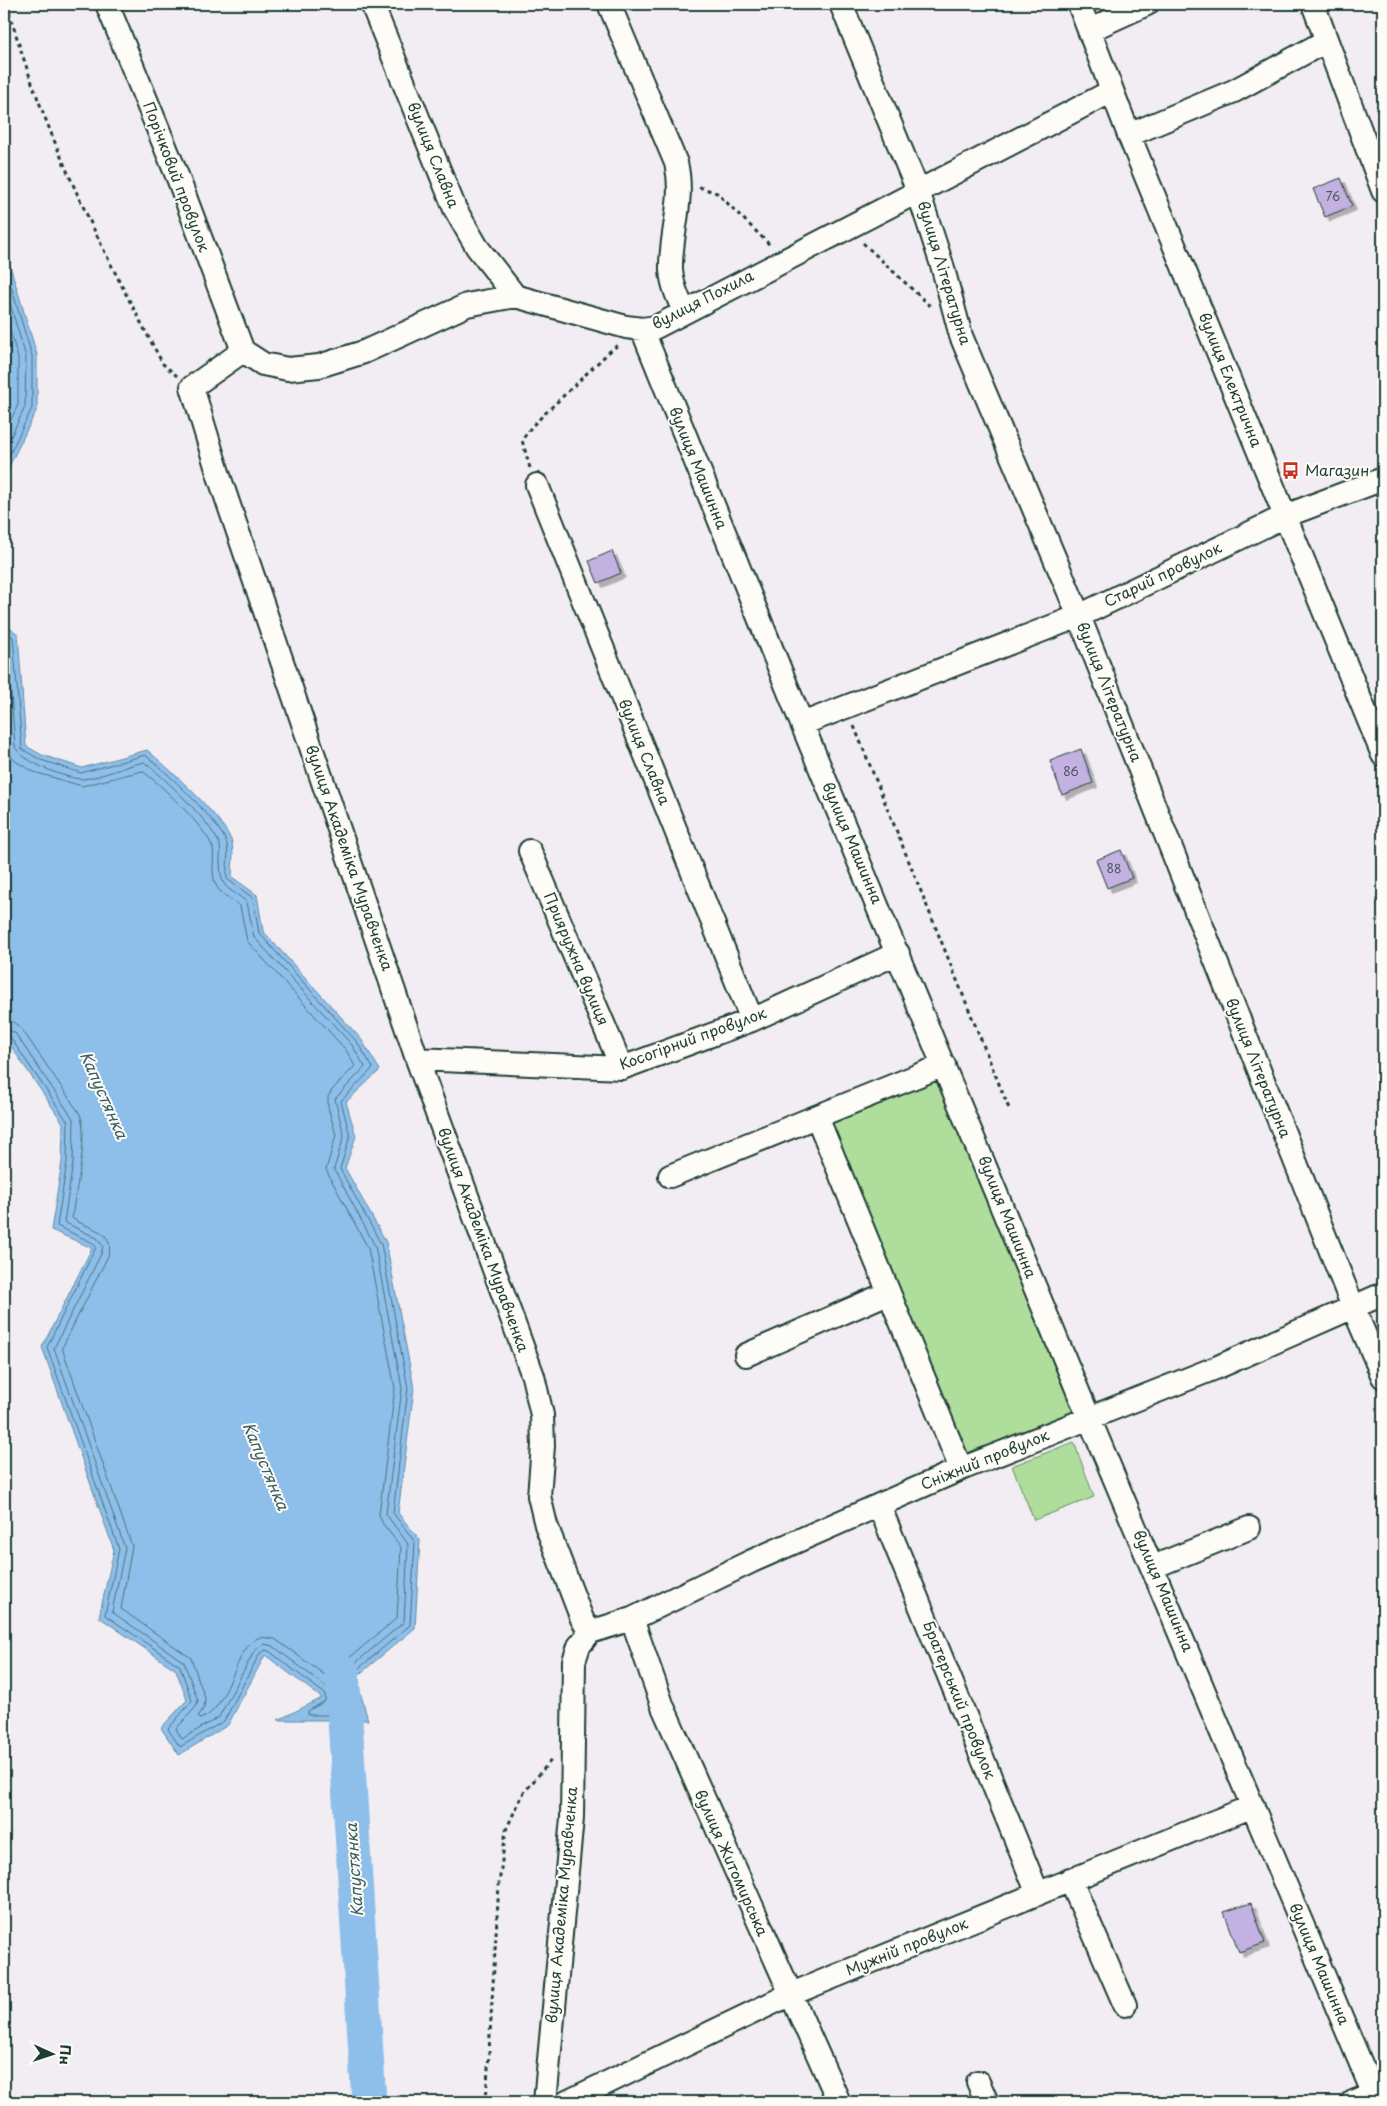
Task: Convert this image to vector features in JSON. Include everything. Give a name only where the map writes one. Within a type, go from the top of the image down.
[{"type":"street","name":"Порічковий провулок","points":[[107,4],[178,178],[244,351]]},
{"type":"street","name":"вулиця Славна","points":[[372,4],[455,209],[477,247],[515,296]]},
{"type":"street","points":[[608,4],[676,163],[680,180],[671,272],[676,293],[684,311]]},
{"type":"street","name":"вулиця Літературна","points":[[841,4],[918,191],[942,265],[960,336],[1079,616],[1353,1307],[1383,1377]]},
{"type":"street","name":"вулиця Електрична","points":[[1079,4],[1128,136],[1383,755]]},
{"type":"street","points":[[1090,30],[1147,4]]},
{"type":"street","points":[[1313,4],[1383,191]]},
{"type":"street","points":[[1128,136],[1234,92],[1326,41]]},
{"type":"street","name":"вулиця Похила","points":[[244,351],[264,364],[288,369],[319,366],[364,352],[467,305],[515,296],[626,327],[642,329],[656,327],[1112,91]]},
{"type":"street","name":"вулиця Машинна","points":[[642,329],[802,724],[1089,1418],[1370,2088]]},
{"type":"street","points":[[193,394],[244,351]]},
{"type":"street","name":"вулиця Академіка Муравченка","points":[[193,394],[417,1059],[533,1376],[542,1415],[543,1446],[539,1496],[546,1525],[582,1619],[590,1632],[579,1646],[574,1661],[572,1818],[545,2102]]},
{"type":"street","name":"Старий провулок","points":[[802,724],[1079,616],[1285,516],[1383,480]]},
{"type":"street","name":"вулиця Славна","points":[[537,484],[752,1020]]},
{"type":"street","name":"Прияружна вулиця","points":[[530,851],[622,1068]]},
{"type":"street","name":"Косогірний провулок","points":[[417,1059],[622,1068],[752,1020],[898,953]]},
{"type":"street","points":[[670,1176],[944,1065]]},
{"type":"street","points":[[817,1117],[961,1469]]},
{"type":"street","points":[[746,1355],[888,1293]]},
{"type":"street","name":"Сніжний провулок","points":[[590,1632],[632,1619],[752,1561],[961,1469],[1218,1367],[1383,1294]]},
{"type":"street","name":"Братерський провулок","points":[[879,1505],[1038,1894]]},
{"type":"street","points":[[1153,1567],[1248,1528]]},
{"type":"street","name":"вулиця Житомирська","points":[[632,1619],[662,1707],[789,1995],[839,2102]]},
{"type":"street","name":"Мужній провулок","points":[[568,2102],[789,1995],[1253,1806]]},
{"type":"street","points":[[1070,1880],[1125,2005]]},
{"type":"path","points":[[7,4],[20,49],[49,130],[100,243],[163,364],[193,394]]},
{"type":"path","points":[[680,180],[716,193],[786,259]]},
{"type":"path","points":[[846,228],[935,310]]},
{"type":"path","points":[[537,484],[525,455],[522,440],[532,426],[609,352],[642,329]]},
{"type":"path","points":[[847,707],[1010,1111]]},
{"type":"path","points":[[486,2102],[499,1884],[506,1830],[522,1795],[573,1733]]},
{"type":"green space","points":[[935,1075],[1073,1412],[962,1459],[826,1120]]},
{"type":"green space","points":[[1074,1442],[1094,1497],[1034,1520],[1012,1466]]},
{"type":"water","points":[[4,246],[37,355],[37,409],[4,477]]},
{"type":"water","points":[[4,624],[18,634],[26,746],[42,755],[82,768],[147,750],[167,768],[207,807],[227,833],[233,847],[232,877],[257,895],[263,931],[361,1039],[380,1070],[346,1102],[356,1136],[345,1168],[386,1242],[414,1388],[398,1513],[420,1540],[415,1628],[356,1677],[368,1720],[278,1720],[322,1698],[265,1655],[228,1725],[179,1755],[161,1728],[187,1700],[176,1670],[99,1617],[114,1550],[42,1347],[92,1248],[51,1230],[62,1162],[63,1123],[4,1036]]},
{"type":"building","points":[[1341,178],[1352,206],[1325,217],[1313,189]]},
{"type":"building","points":[[612,551],[621,573],[598,583],[589,561]]},
{"type":"building","points":[[1081,749],[1093,783],[1062,795],[1050,761]]},
{"type":"building","points":[[1121,850],[1132,878],[1107,888],[1096,860]]},
{"type":"building","points":[[1251,1903],[1265,1943],[1239,1952],[1224,1912]]},
{"type":"waterway","name":"Капустянка","points":[[342,1672],[369,2102]]},
{"type":"place","name":"Магазин","points":[[1291,471]]}]
